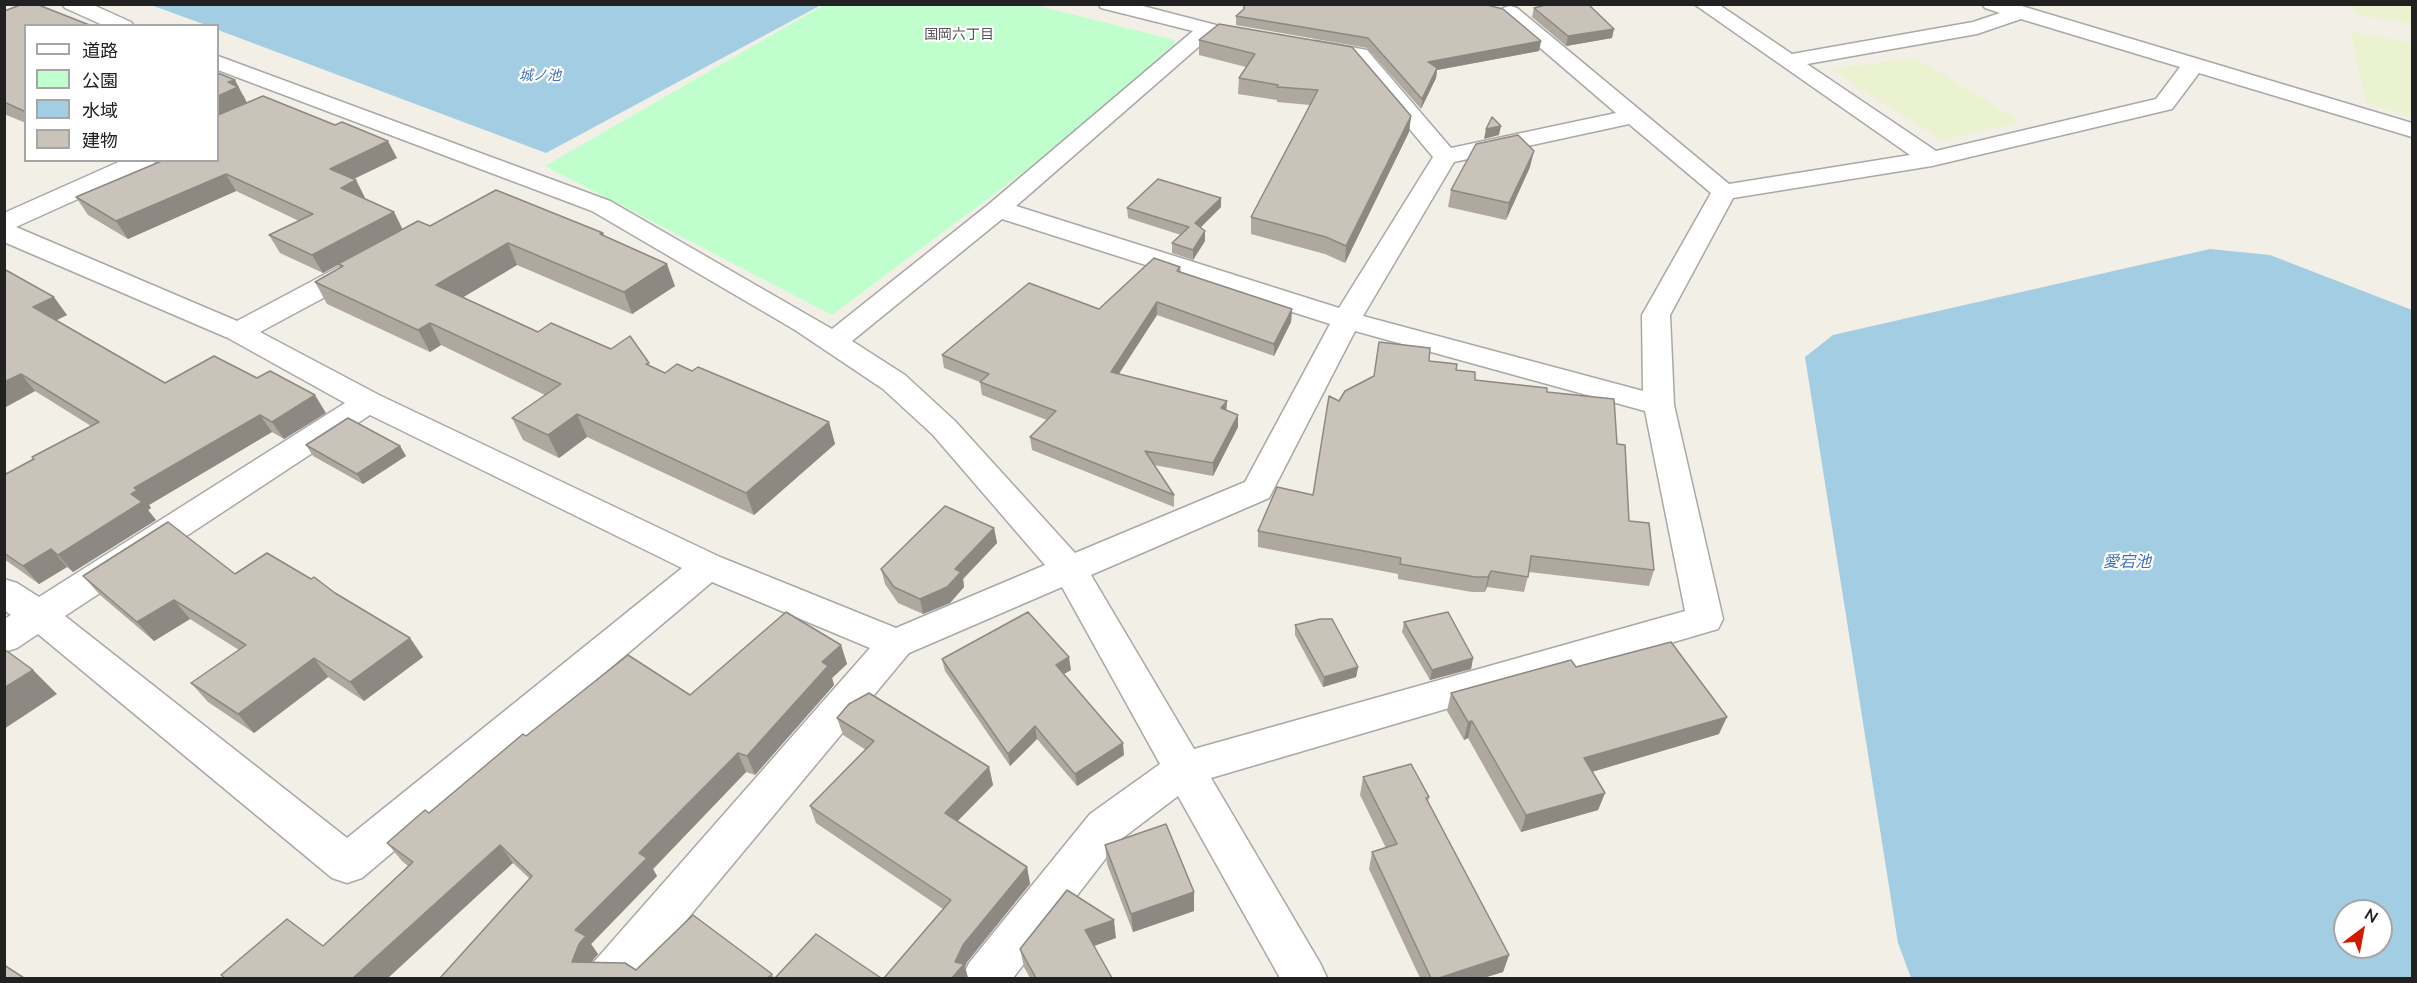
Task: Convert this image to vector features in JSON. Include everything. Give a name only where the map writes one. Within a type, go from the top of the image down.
[{"type":"street","points":[[72,4],[119,24]]},
{"type":"street","points":[[833,342],[1221,31],[1108,4]]},
{"type":"street","points":[[1704,4],[1932,159]]},
{"type":"street","points":[[1992,4],[2412,130]]},
{"type":"street","points":[[1540,8],[1500,10],[1724,192],[1932,159],[2164,104],[2194,64]]},
{"type":"street","points":[[1789,61],[1977,28],[2019,13]]},
{"type":"street","points":[[1291,43],[1359,55],[1445,157]]},
{"type":"street","points":[[219,62],[295,93],[601,206],[833,342],[894,382],[944,428],[1070,570],[1304,978]]},
{"type":"street","points":[[266,106],[295,93]]},
{"type":"street","points":[[609,978],[896,643],[1257,490],[1347,320],[1445,157],[1631,117]]},
{"type":"street","points":[[4,223],[140,162]]},
{"type":"street","points":[[496,193],[527,177]]},
{"type":"street","points":[[985,978],[1105,827],[1185,769],[1705,619],[1659,405],[1656,315],[1724,192]]},
{"type":"street","points":[[998,209],[1347,320],[1659,405]]},
{"type":"street","points":[[4,232],[238,332],[368,402],[708,566],[896,643]]},
{"type":"street","points":[[238,332],[382,254]]},
{"type":"street","points":[[4,638],[368,402]]},
{"type":"street","points":[[4,592],[40,616],[347,864],[708,566]]},
{"type":"green space","points":[[824,5],[1035,5],[1174,40],[1179,56],[832,315],[545,166]]},
{"type":"green space","points":[[2352,5],[2412,5],[2412,24],[2354,14]]},
{"type":"green space","points":[[2351,32],[2412,43],[2412,117],[2366,103]]},
{"type":"green space","points":[[1915,58],[2021,122],[1941,140],[1831,69]]},
{"type":"water","name":"城ノ池","points":[[151,5],[821,5],[546,153],[219,30],[219,24],[203,24]]},
{"type":"water","name":"愛宕池","points":[[2210,249],[2270,255],[2412,310],[2412,978],[1911,978],[1898,943],[1805,357],[1833,335]]},
{"type":"building","points":[[23,4],[36,4],[87,24],[24,24],[24,111],[4,102],[4,11]]},
{"type":"building","points":[[1244,4],[1483,4],[1503,9],[1541,41],[1428,62],[1437,68],[1422,99],[1368,38],[1236,16],[1244,9]]},
{"type":"building","points":[[1550,4],[1588,4],[1614,29],[1568,36],[1534,8]]},
{"type":"building","points":[[1219,24],[1352,47],[1411,116],[1346,246],[1326,237],[1251,217],[1318,90],[1277,87],[1278,85],[1239,78],[1255,54],[1199,40]]},
{"type":"building","points":[[219,73],[235,80],[228,82],[238,87],[219,96]]},
{"type":"building","points":[[263,96],[335,125],[342,122],[388,141],[330,169],[356,180],[341,188],[394,212],[312,255],[269,235],[313,214],[226,174],[116,221],[76,197],[159,162],[219,162],[219,115]]},
{"type":"building","points":[[1492,117],[1501,126],[1486,129]]},
{"type":"building","points":[[1518,135],[1534,151],[1509,203],[1451,190],[1476,144]]},
{"type":"building","points":[[1158,179],[1221,198],[1195,223],[1205,231],[1193,250],[1172,243],[1189,227],[1127,208]]},
{"type":"building","points":[[496,190],[603,233],[600,234],[667,264],[624,292],[508,243],[436,285],[538,332],[551,323],[611,349],[630,336],[649,363],[646,364],[665,373],[677,364],[692,371],[698,367],[829,422],[746,493],[577,414],[548,435],[512,418],[561,384],[430,323],[418,330],[315,282],[343,266],[338,264],[418,221],[430,226]]},
{"type":"building","points":[[1154,258],[1180,267],[1177,271],[1292,309],[1274,344],[1157,302],[1111,372],[1227,401],[1221,408],[1238,415],[1213,463],[1145,451],[1174,495],[1030,437],[1056,411],[980,382],[989,374],[942,355],[1029,283],[1099,309]]},
{"type":"building","points":[[4,269],[54,297],[33,307],[165,383],[214,356],[257,378],[270,371],[315,395],[272,422],[260,415],[134,488],[137,490],[131,494],[142,502],[58,555],[51,549],[23,566],[4,553],[4,475],[34,459],[32,457],[99,422],[21,374],[4,382]]},
{"type":"building","points":[[1379,342],[1430,348],[1429,361],[1457,364],[1456,370],[1475,372],[1475,380],[1547,388],[1547,392],[1614,399],[1617,444],[1625,445],[1629,521],[1649,523],[1654,570],[1531,556],[1528,577],[1491,571],[1488,577],[1475,577],[1400,564],[1401,558],[1258,531],[1277,487],[1313,495],[1329,396],[1339,401],[1345,391],[1374,376]]},
{"type":"building","points":[[348,418],[400,446],[357,474],[306,445]]},
{"type":"building","points":[[945,506],[994,528],[955,569],[961,572],[947,587],[920,599],[894,587],[881,569]]},
{"type":"building","points":[[168,522],[235,574],[267,553],[311,579],[314,577],[335,593],[410,638],[350,682],[314,658],[238,714],[191,683],[246,645],[174,600],[137,622],[83,576]]},
{"type":"building","points":[[786,612],[841,645],[822,662],[828,666],[747,756],[738,753],[639,853],[647,858],[575,930],[586,936],[579,944],[572,962],[625,963],[636,970],[693,915],[772,974],[768,978],[440,978],[532,876],[500,845],[353,978],[225,978],[221,975],[287,919],[323,946],[413,862],[387,843],[425,810],[429,813],[523,734],[526,736],[628,655],[690,695]]},
{"type":"building","points":[[1028,612],[1069,657],[1056,665],[1123,743],[1075,774],[1035,726],[1008,754],[942,659]]},
{"type":"building","points":[[1448,612],[1473,658],[1432,670],[1404,622]]},
{"type":"building","points":[[1320,619],[1332,619],[1358,667],[1324,677],[1295,625]]},
{"type":"building","points":[[1671,642],[1727,717],[1584,758],[1605,793],[1526,815],[1472,721],[1468,722],[1451,693],[1571,660],[1576,667]]},
{"type":"building","points":[[4,649],[33,670],[4,688]]},
{"type":"building","points":[[869,693],[989,767],[945,813],[1027,867],[963,945],[955,962],[964,964],[952,978],[884,978],[951,900],[810,806],[874,741],[837,718],[849,704]]},
{"type":"building","points":[[1411,764],[1429,797],[1426,798],[1509,955],[1439,978],[1431,978],[1372,852],[1397,844],[1363,777]]},
{"type":"building","points":[[1166,824],[1194,892],[1131,914],[1105,845]]},
{"type":"building","points":[[1067,890],[1114,920],[1085,930],[1112,978],[1036,978],[1020,949]]},
{"type":"building","points":[[816,934],[881,978],[775,978]]},
{"type":"building","points":[[4,965],[24,978],[4,978]]},
{"type":"district","name":"国岡六丁目","points":[[959,35]]}]
